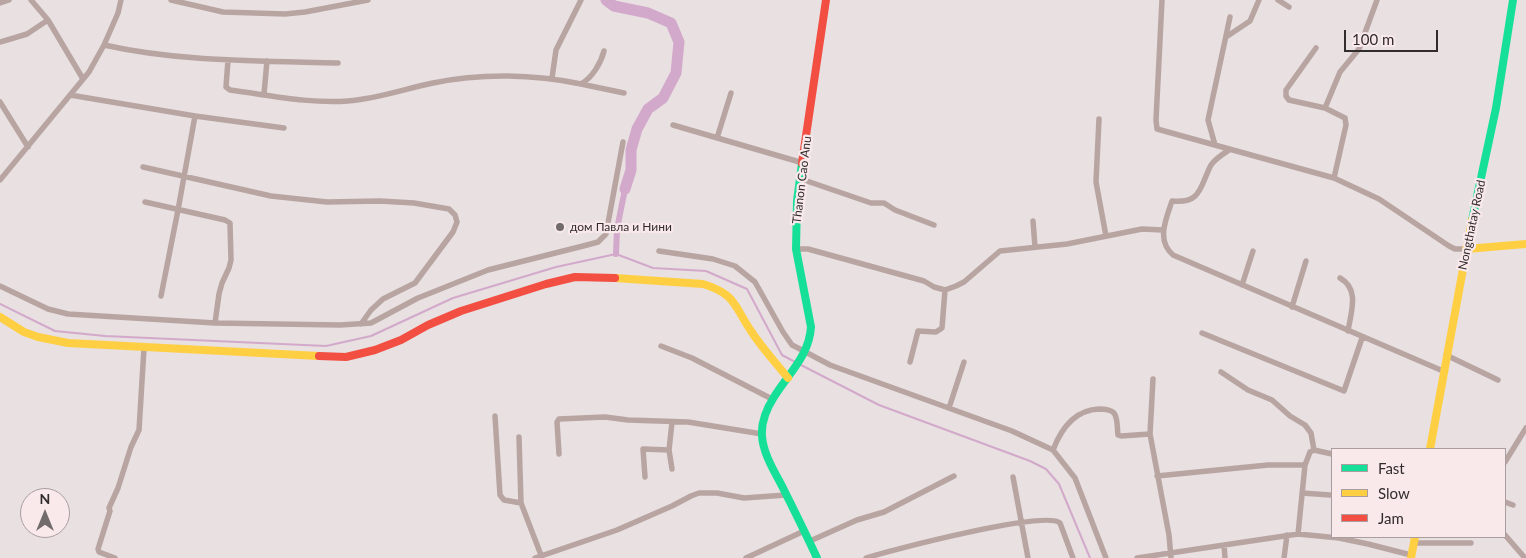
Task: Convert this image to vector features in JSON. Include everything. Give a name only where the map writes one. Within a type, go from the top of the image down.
[{"type":"street","points":[[0,3],[10,0]]},
{"type":"street","points":[[31,0],[48,20],[83,80]]},
{"type":"street","points":[[0,180],[83,80],[104,46],[118,13],[121,0]]},
{"type":"street","points":[[171,0],[222,12],[285,14],[368,0]]},
{"type":"street","points":[[552,78],[556,50],[581,0]]},
{"type":"street","name":"Thanon Cao Anu","points":[[804,355],[811,338],[796,249],[797,202],[826,0]]},
{"type":"street","points":[[1162,0],[1157,129],[1334,178],[1379,199],[1459,250],[1526,244]]},
{"type":"street","points":[[1226,37],[1250,21],[1258,0]]},
{"type":"street","points":[[1278,0],[1289,7]]},
{"type":"street","points":[[1326,108],[1340,72],[1359,49],[1378,0]]},
{"type":"street","name":"Nongthatay Road","points":[[1430,448],[1466,249],[1496,108],[1513,0]]},
{"type":"street","points":[[1215,145],[1208,120],[1230,17]]},
{"type":"street","points":[[0,42],[27,34],[48,20]]},
{"type":"street","points":[[104,46],[140,53],[228,60],[338,63]]},
{"type":"street","points":[[1316,48],[1286,90],[1286,96],[1289,100],[1326,108],[1343,116],[1346,120],[1334,178]]},
{"type":"street","points":[[581,84],[587,81],[601,61],[604,50]]},
{"type":"street","points":[[228,60],[226,87],[228,89],[318,101],[347,101],[378,97],[434,83],[472,78],[552,78],[624,93]]},
{"type":"street","points":[[264,94],[267,61]]},
{"type":"street","points":[[717,138],[731,93]]},
{"type":"street","points":[[70,95],[195,116],[284,128]]},
{"type":"street","points":[[0,102],[28,147]]},
{"type":"street","points":[[161,296],[195,116]]},
{"type":"street","points":[[1099,119],[1096,182],[1106,236]]},
{"type":"street","points":[[673,125],[804,163]]},
{"type":"street","points":[[0,286],[48,310],[68,314],[215,323],[340,325],[371,323],[418,298],[488,270],[587,245],[604,238],[623,142]]},
{"type":"street","points":[[1229,150],[1216,158],[1204,185],[1196,196],[1188,200],[1172,200],[1163,230],[1166,247],[1173,255],[1443,372]]},
{"type":"street","points":[[144,167],[271,196],[327,202],[380,201],[414,203],[449,210],[455,214],[457,222],[453,232],[415,283],[384,299],[371,310],[361,324]]},
{"type":"street","points":[[801,179],[870,203],[884,202],[894,210],[934,225]]},
{"type":"street","points":[[145,202],[226,220],[230,223],[229,268],[219,294],[215,323]]},
{"type":"street","points":[[1033,221],[1035,247]]},
{"type":"street","points":[[796,249],[808,249],[924,281],[934,287],[945,290],[964,282],[997,252],[1067,244],[1142,229],[1163,230]]},
{"type":"street","points":[[659,251],[713,259],[735,266],[755,282],[783,332],[792,345],[804,355],[1012,431],[1053,450],[1076,478],[1106,558]]},
{"type":"street","points":[[1242,285],[1253,251]]},
{"type":"street","points":[[1292,307],[1306,261]]},
{"type":"street","points":[[0,318],[24,332],[68,343],[346,357],[375,350],[401,340],[428,325],[461,311],[546,284],[575,277],[631,278],[703,284],[716,288],[726,294],[735,302],[751,331],[788,378]]},
{"type":"street","points":[[1340,278],[1349,284],[1353,296],[1348,331]]},
{"type":"street","points":[[910,362],[918,330],[936,332],[942,328],[945,290]]},
{"type":"street","points":[[1202,333],[1344,391],[1362,338]]},
{"type":"street","points":[[661,346],[692,358],[772,399]]},
{"type":"street","points":[[115,558],[99,552],[98,549],[109,508],[139,430],[144,348]]},
{"type":"street","points":[[804,355],[772,399],[763,422],[762,434],[766,450],[786,495],[818,558]]},
{"type":"street","points":[[1446,355],[1498,380]]},
{"type":"street","points":[[949,408],[964,362]]},
{"type":"street","points":[[1221,372],[1248,390],[1272,400],[1290,416],[1306,425],[1311,433],[1314,450]]},
{"type":"street","points":[[1153,379],[1150,434],[1169,535],[1171,556]]},
{"type":"street","points":[[1053,450],[1062,430],[1068,422],[1087,411],[1109,410],[1113,412],[1116,418],[1118,435],[1150,434]]},
{"type":"street","points":[[495,416],[500,495],[504,500],[521,503]]},
{"type":"street","points":[[559,454],[558,419],[605,418],[688,422],[762,434]]},
{"type":"street","points":[[672,422],[669,450],[672,469]]},
{"type":"street","points":[[1506,460],[1526,428]]},
{"type":"street","points":[[518,437],[521,503],[538,556],[617,530],[699,493],[716,492],[744,498],[786,495]]},
{"type":"street","points":[[645,476],[643,449],[669,450]]},
{"type":"street","points":[[1298,534],[1305,465],[1310,452],[1314,450],[1331,454]]},
{"type":"street","points":[[1157,476],[1268,464],[1305,465]]},
{"type":"street","points":[[810,541],[858,520],[884,512],[954,476]]},
{"type":"street","points":[[1014,478],[1028,558]]},
{"type":"street","points":[[1302,493],[1330,495]]},
{"type":"street","points":[[1506,502],[1513,505]]},
{"type":"street","points":[[866,558],[889,550],[946,537],[1022,523],[1057,520],[1062,528],[1073,558]]},
{"type":"street","points":[[746,558],[804,531]]},
{"type":"street","points":[[1137,558],[1171,556],[1288,535],[1298,534],[1331,537]]},
{"type":"street","points":[[1284,558],[1288,535]]},
{"type":"street","points":[[1506,536],[1525,558]]},
{"type":"street","points":[[1339,538],[1368,544],[1411,557],[1414,540],[1471,543]]},
{"type":"street","points":[[1368,544],[1370,538]]},
{"type":"street","points":[[1224,545],[1225,558]]},
{"type":"waterway","points":[[606,0],[614,6],[648,13],[671,23],[679,42],[676,73],[663,98],[648,109],[637,129],[631,150],[631,170],[625,189]]},
{"type":"waterway","points":[[616,254],[617,229],[625,189]]},
{"type":"waterway","points":[[0,304],[55,331],[105,336],[326,346],[371,336],[453,298],[556,267],[616,254],[653,268],[706,271],[747,289],[782,355],[795,362]]},
{"type":"waterway","points":[[799,364],[879,405],[1030,461],[1046,469],[1059,484],[1090,558]]},
{"type":"traffic: fast","points":[[1472,220],[1496,108],[1513,0]]},
{"type":"traffic: fast","points":[[802,163],[797,201],[796,249],[811,327],[802,356],[769,406],[762,436],[769,462],[817,558]]},
{"type":"traffic: slow","points":[[1430,448],[1472,220]]},
{"type":"traffic: slow","points":[[1466,249],[1526,244]]},
{"type":"traffic: slow","points":[[615,278],[703,284],[722,292],[733,302],[755,337],[788,378]]},
{"type":"traffic: slow","points":[[0,317],[24,332],[68,343],[319,356]]},
{"type":"traffic: slow","points":[[1411,558],[1415,538]]},
{"type":"traffic: jam","points":[[802,163],[826,0]]},
{"type":"traffic: jam","points":[[319,356],[346,357],[375,350],[401,340],[428,325],[461,311],[546,284],[575,277],[615,278]]},
{"type":"place","name":"дом Павла и Нини","points":[[560,227]]}]
